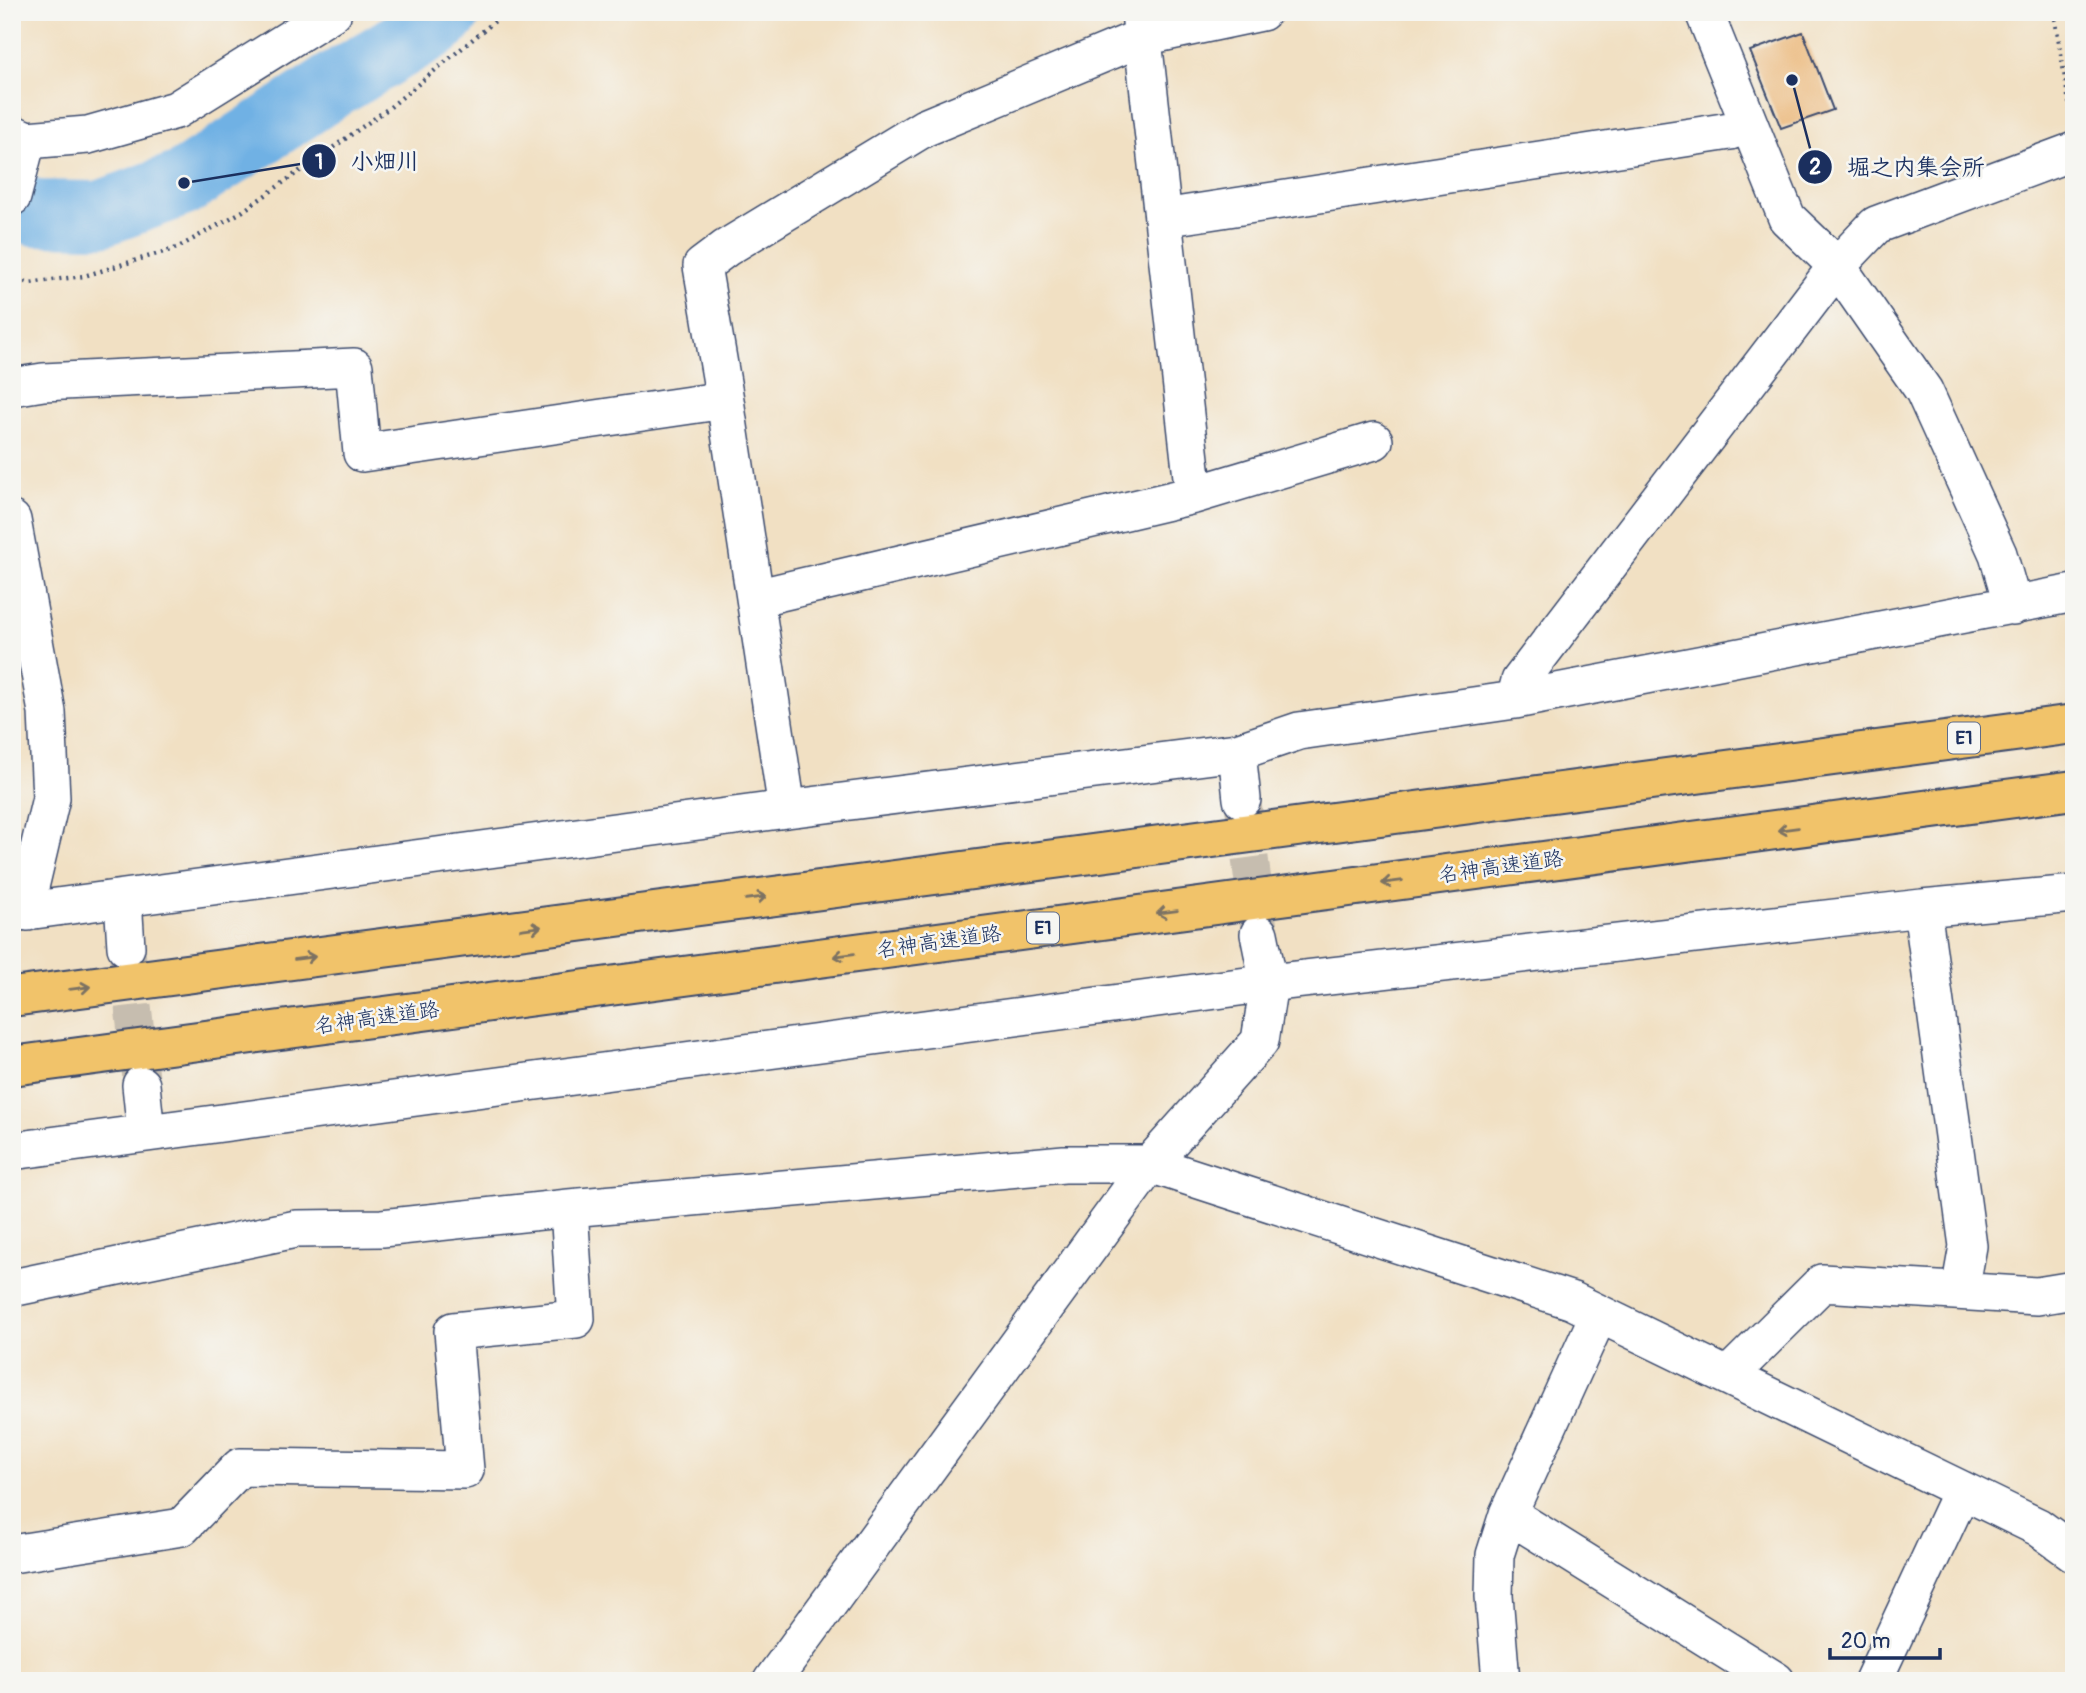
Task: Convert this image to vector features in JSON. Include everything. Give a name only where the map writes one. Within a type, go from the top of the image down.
[{"type":"highway","points":[[1854,753],[2074,713]]},
{"type":"highway","name":"E1","points":[[12,997],[2074,724]]},
{"type":"highway","name":"名神高速道路","points":[[12,1066],[2074,790]]},
{"type":"highway","points":[[1829,823],[2074,808]]},
{"type":"street","points":[[12,197],[21,143],[88,135],[176,110],[334,12]]},
{"type":"street","points":[[787,809],[726,400],[702,266],[726,248],[924,128],[1141,24],[1262,12]]},
{"type":"street","points":[[1704,12],[1787,218],[1837,266],[1924,391],[1998,554],[2013,606]]},
{"type":"street","points":[[1141,24],[1194,495]]},
{"type":"street","points":[[1164,218],[1730,131],[1748,124]]},
{"type":"street","points":[[1515,700],[1520,681],[1837,266],[1876,225],[2073,134]]},
{"type":"street","points":[[12,387],[43,382],[354,367],[362,453],[726,400]]},
{"type":"street","points":[[755,597],[1194,495],[1374,441]]},
{"type":"street","points":[[12,520],[47,712],[51,798],[30,887],[20,913],[787,809],[1237,752],[1299,731],[1515,700],[2074,593]]},
{"type":"street","points":[[1237,752],[1242,799]]},
{"type":"street","points":[[12,1151],[1269,983],[1923,908],[2074,894]]},
{"type":"street","points":[[123,899],[126,947]]},
{"type":"street","points":[[1923,908],[1968,1246],[1960,1291]]},
{"type":"street","points":[[772,1681],[1150,1164],[1260,1041],[1269,983],[1259,934]]},
{"type":"street","points":[[141,1085],[146,1133]]},
{"type":"street","points":[[12,1288],[296,1229],[382,1228],[569,1208],[1064,1164],[1150,1164],[1560,1297],[2038,1527],[2074,1553]]},
{"type":"street","points":[[12,1554],[182,1527],[240,1467],[466,1470],[453,1331],[576,1319],[569,1208]]},
{"type":"street","points":[[1728,1376],[1822,1283],[2036,1296],[2074,1290]]},
{"type":"street","points":[[1501,1681],[1494,1596],[1495,1555],[1508,1514],[1599,1314]]},
{"type":"street","points":[[1873,1681],[1962,1490]]},
{"type":"street","points":[[1508,1514],[1776,1681]]},
{"type":"path","points":[[12,276],[29,283],[83,276],[177,248],[243,211],[389,108],[506,12]]},
{"type":"path","points":[[2054,12],[2073,134]]},
{"type":"building","points":[[1803,32],[1833,110],[1781,128],[1750,51]]},
{"type":"waterway","points":[[12,202],[34,213],[100,214],[184,183],[329,88],[436,24],[448,12]]},
{"type":"tunnel","points":[[1243,803],[1259,929]]},
{"type":"tunnel","points":[[127,951],[141,1078]]},
{"type":"place","name":"堀之内集会所","points":[[1792,80]]},
{"type":"place","name":"小畑川","points":[[184,183]]}]
